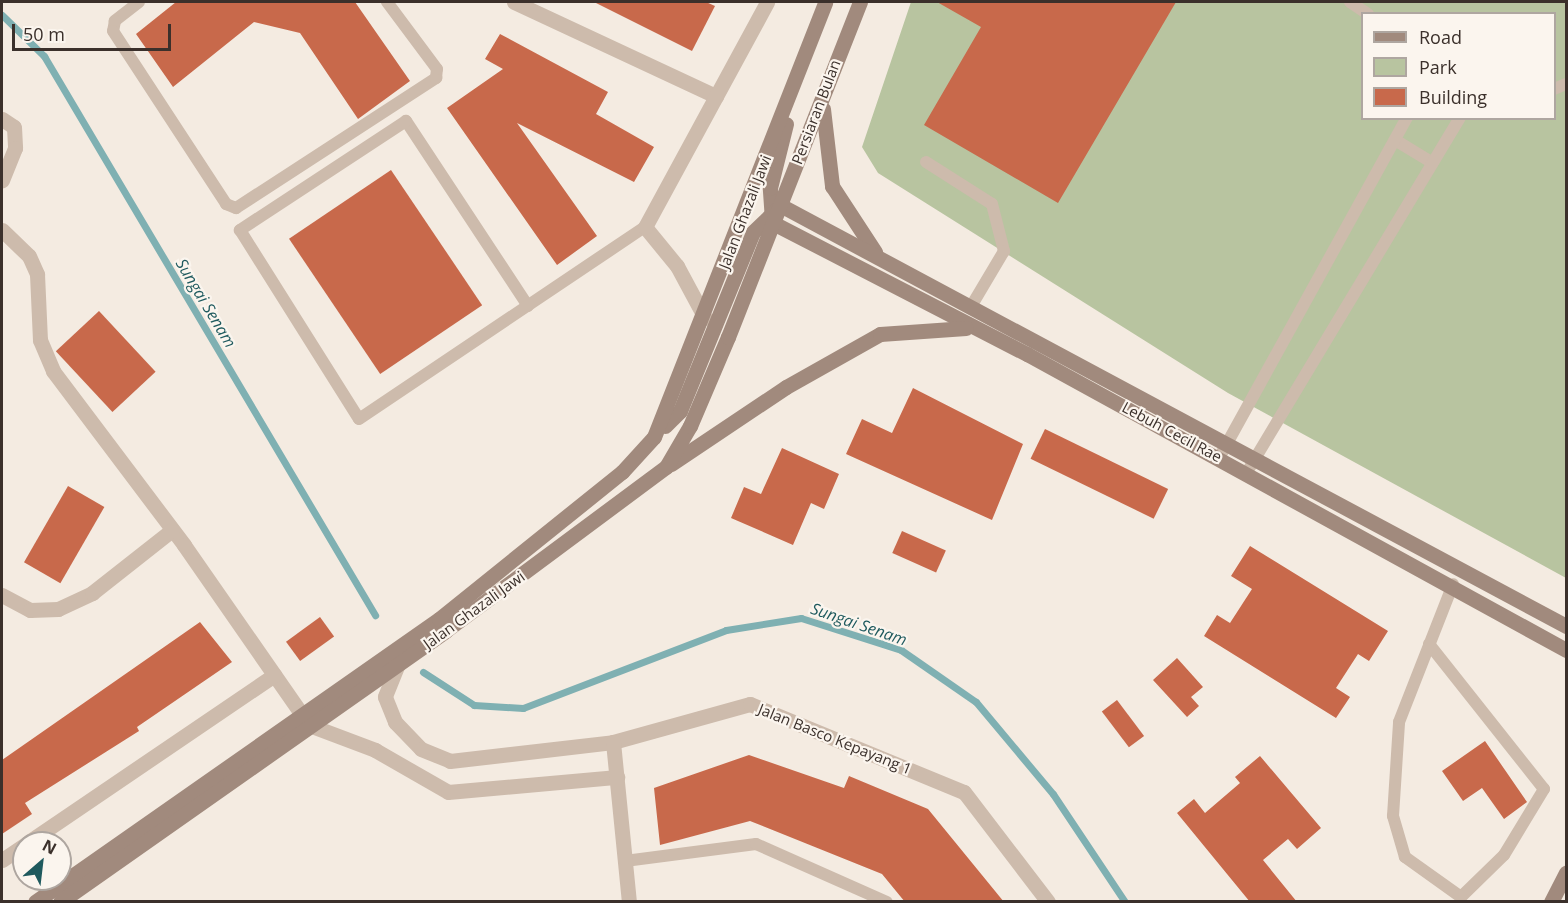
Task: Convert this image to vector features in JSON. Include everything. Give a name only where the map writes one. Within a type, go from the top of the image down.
[{"type":"street","points":[[514,2],[716,96]]},
{"type":"street","points":[[705,318],[677,266],[645,227],[767,2]]},
{"type":"street","name":"Jalan Ghazali Jawi","points":[[60,902],[507,566],[622,472],[652,439],[705,318],[825,2]]},
{"type":"street","name":"Persiaran Bulan","points":[[775,214],[860,2]]},
{"type":"street","points":[[824,94],[822,127],[832,186],[876,253]]},
{"type":"street","points":[[652,439],[680,411],[753,232],[775,214],[770,188],[791,95]]},
{"type":"street","points":[[2,119],[14,127],[15,148],[2,180]]},
{"type":"street","name":"Jalan Ghazali Jawi","points":[[305,720],[398,664],[666,467],[690,426],[775,214]]},
{"type":"street","name":"Lebuh Cecil Rae","points":[[775,214],[876,253],[972,305],[1223,451],[1246,473],[1453,584],[1560,646],[1566,656]]},
{"type":"street","name":"Lebuh Cecil Rae","points":[[775,214],[969,328],[1027,354],[1223,451],[1255,459],[1566,626]]},
{"type":"street","points":[[2,230],[28,256],[38,274],[44,355],[172,530],[305,720],[375,750],[448,792],[617,777]]},
{"type":"street","points":[[666,467],[786,387],[880,334],[969,328]]},
{"type":"street","points":[[2,595],[30,610],[58,609],[92,592],[172,530]]},
{"type":"street","name":"Jalan Basco Kepayang 1","points":[[398,664],[385,697],[395,722],[421,749],[450,761],[613,742],[750,704],[964,792],[1048,902]]},
{"type":"street","points":[[45,831],[274,675]]},
{"type":"street","points":[[35,902],[305,720]]},
{"type":"street","points":[[613,742],[628,902]]},
{"type":"street","points":[[1551,902],[1566,873]]},
{"type":"lane","points":[[139,2],[116,21],[113,31],[226,204],[236,207],[436,78],[437,69],[387,2]]},
{"type":"lane","points":[[1350,2],[1365,12]]},
{"type":"lane","points":[[1223,451],[1406,120]]},
{"type":"lane","points":[[1246,473],[1459,120]]},
{"type":"lane","points":[[528,306],[406,122],[240,230],[359,419],[528,306],[645,227]]},
{"type":"lane","points":[[1395,140],[1433,163]]},
{"type":"lane","points":[[926,162],[992,204],[1004,251],[972,305]]},
{"type":"lane","points":[[1429,644],[1544,789],[1504,855],[1461,897],[1405,857],[1393,816],[1399,722],[1429,644],[1453,584]]},
{"type":"lane","points":[[625,861],[756,844],[887,902]]},
{"type":"green space","points":[[911,2],[1566,2],[1566,578],[1228,393],[878,173],[862,147]]},
{"type":"building","points":[[176,2],[355,2],[410,81],[358,119],[300,33],[254,22],[173,87],[136,34]]},
{"type":"building","points":[[594,2],[706,2],[715,6],[692,51]]},
{"type":"building","points":[[937,2],[1176,2],[1058,203],[924,125],[981,27]]},
{"type":"building","points":[[500,34],[608,92],[596,114],[654,147],[634,182],[517,123],[597,236],[557,265],[447,108],[503,69],[485,59]]},
{"type":"building","points":[[391,170],[482,305],[380,374],[289,239]]},
{"type":"building","points":[[99,311],[156,372],[112,412],[56,351]]},
{"type":"building","points":[[913,388],[1023,444],[992,520],[846,454],[862,419],[892,433]]},
{"type":"building","points":[[1045,429],[1168,489],[1154,519],[1031,459]]},
{"type":"building","points":[[782,448],[839,474],[824,509],[811,503],[793,545],[731,518],[744,487],[761,494]]},
{"type":"building","points":[[68,486],[104,507],[60,583],[24,562]]},
{"type":"building","points":[[902,531],[946,551],[936,572],[892,553]]},
{"type":"building","points":[[1250,546],[1388,631],[1369,661],[1358,654],[1336,688],[1350,697],[1336,718],[1204,636],[1217,615],[1230,623],[1252,589],[1231,576]]},
{"type":"building","points":[[320,617],[334,636],[300,661],[286,642]]},
{"type":"building","points":[[200,622],[232,662],[137,727],[139,731],[25,803],[32,814],[2,834],[2,760]]},
{"type":"building","points":[[1177,658],[1203,687],[1191,697],[1199,706],[1187,717],[1153,680]]},
{"type":"building","points":[[1117,700],[1144,736],[1129,747],[1102,711]]},
{"type":"building","points":[[1485,741],[1527,802],[1504,819],[1482,788],[1463,801],[1442,771]]},
{"type":"building","points":[[749,755],[844,788],[849,776],[928,809],[1004,902],[905,902],[882,874],[750,821],[660,845],[654,788]]},
{"type":"building","points":[[1260,756],[1321,828],[1297,849],[1288,839],[1263,860],[1297,902],[1250,902],[1177,813],[1194,799],[1205,813],[1240,783],[1235,777]]},
{"type":"waterway","name":"Sungai Senam","points":[[2,15],[44,56],[375,615]]},
{"type":"waterway","name":"Sungai Senam","points":[[423,672],[474,705],[523,708],[726,630],[801,618],[901,650],[976,702],[1053,794],[1125,902]]}]
